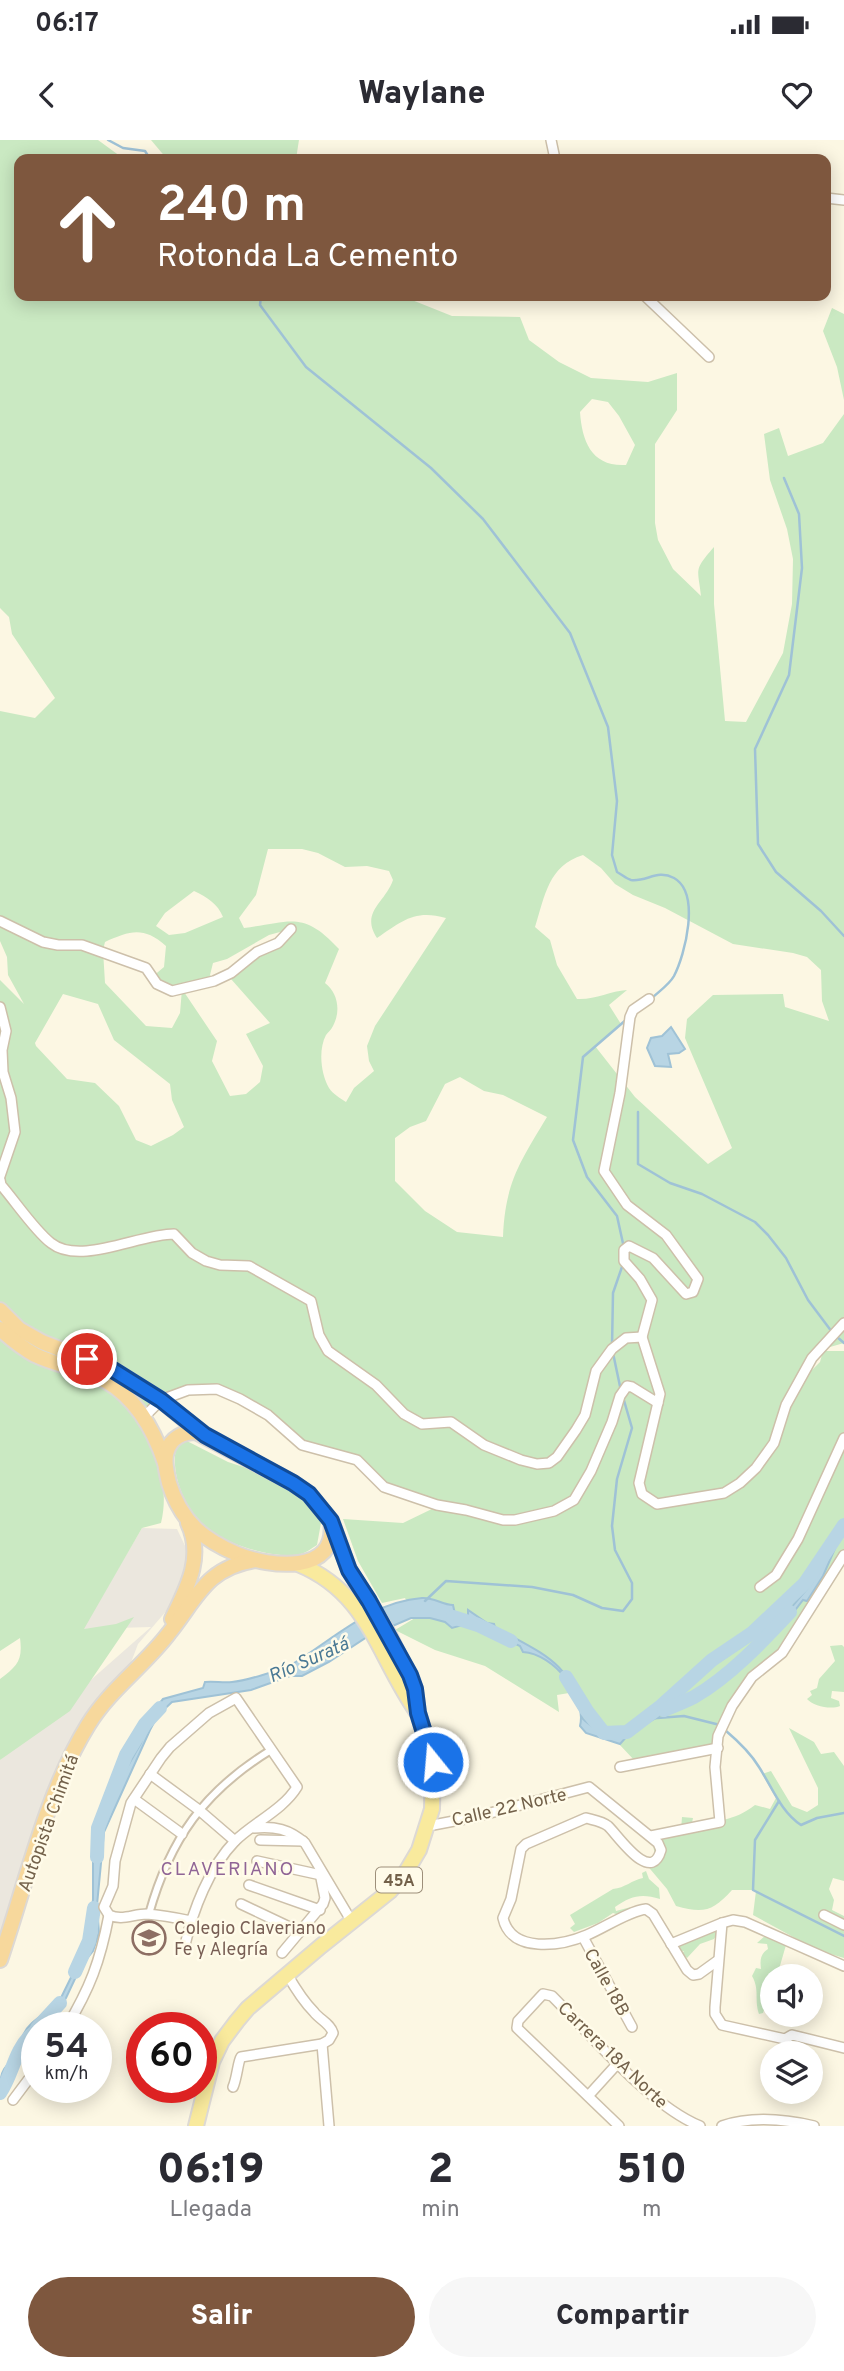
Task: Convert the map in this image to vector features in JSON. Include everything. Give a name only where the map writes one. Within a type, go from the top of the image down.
[{"type":"highway","name":"45A","points":[[0,1310],[19,1329],[42,1342],[113,1370],[161,1400],[205,1435],[293,1483],[309,1494],[331,1521]]},
{"type":"highway","name":"45A","points":[[0,1329],[34,1354],[106,1381],[120,1391],[144,1417],[160,1448],[173,1495],[195,1528],[236,1554],[255,1560],[298,1564]]},
{"type":"highway","points":[[166,1468],[166,1453],[173,1440],[186,1433],[205,1435]]},
{"type":"highway","name":"Autopista Chimitá","points":[[140,1664],[170,1624],[193,1571],[194,1543],[184,1515]]},
{"type":"highway","points":[[298,1564],[312,1561],[323,1552],[331,1539],[331,1521]]},
{"type":"highway","name":"Autopista Chimitá","points":[[0,1960],[55,1792],[99,1708],[168,1636],[202,1586],[215,1575],[240,1563],[255,1560]]},
{"type":"main road","name":"45A","points":[[196,2126],[212,2062],[222,2041],[248,2008],[390,1891],[419,1850],[428,1826],[434,1792],[433,1762],[418,1713],[382,1637],[364,1606],[331,1521]]},
{"type":"main road","name":"45A","points":[[298,1564],[316,1572],[364,1606]]},
{"type":"street","points":[[650,301],[709,357]]},
{"type":"street","points":[[0,920],[43,942],[82,946],[146,968],[157,984],[172,990],[214,981],[232,973],[257,952],[278,943],[291,929]]},
{"type":"street","points":[[649,999],[631,1016],[620,1093],[604,1171],[627,1205],[666,1235],[698,1279],[698,1284],[693,1292],[686,1294],[653,1258],[629,1246],[624,1250],[624,1261],[640,1279],[652,1300],[642,1337],[660,1394],[639,1474],[642,1494],[657,1504],[666,1504],[724,1493],[740,1483],[770,1449],[786,1405],[812,1358],[844,1323]]},
{"type":"street","points":[[0,1007],[5,1026],[2,1072],[11,1098],[15,1132],[0,1178],[1,1185],[44,1238],[61,1249],[91,1250],[159,1234],[174,1234],[192,1252],[206,1261],[252,1267],[311,1301],[319,1335],[328,1351],[376,1385],[404,1414],[422,1423],[451,1422],[484,1445],[531,1463],[549,1463],[557,1457],[582,1421],[596,1371],[606,1356],[619,1341],[642,1337]]},
{"type":"street","points":[[144,1417],[161,1400],[188,1390],[217,1389],[268,1415],[302,1445],[357,1460],[384,1487],[438,1505],[503,1520],[515,1520],[554,1511],[574,1500],[607,1436],[627,1386],[658,1403]]},
{"type":"street","points":[[760,1587],[776,1575],[798,1539],[844,1438]]},
{"type":"street","points":[[718,1961],[693,1975],[687,1970],[653,1914],[642,1908],[583,1937],[533,1944],[518,1940],[507,1930],[503,1918],[512,1899],[522,1849],[526,1844],[586,1818],[608,1826],[624,1847],[649,1862],[656,1860],[661,1850],[651,1836],[720,1822],[715,1784],[719,1736],[725,1721],[752,1677],[782,1653],[844,1555]]},
{"type":"street","points":[[186,1945],[191,1921],[211,1877],[235,1842],[297,1787],[236,1698],[199,1721],[161,1758],[134,1799],[115,1861],[113,1886],[104,1907],[109,1915],[119,1919],[135,1914],[149,1914],[191,1921]]},
{"type":"street","points":[[620,1767],[718,1748]]},
{"type":"street","points":[[149,1914],[158,1881],[182,1834],[199,1810],[232,1776],[271,1750]]},
{"type":"street","points":[[150,1774],[199,1810],[235,1842]]},
{"type":"street","name":"Calle 22 Norte","points":[[428,1826],[475,1817],[589,1787],[651,1836]]},
{"type":"street","points":[[134,1799],[182,1834]]},
{"type":"street","points":[[252,1828],[278,1827],[303,1841],[352,1922]]},
{"type":"street","points":[[260,1840],[303,1841]]},
{"type":"street","points":[[282,1954],[320,1910],[325,1898],[321,1875],[314,1858]]},
{"type":"street","points":[[257,1861],[321,1875]]},
{"type":"street","points":[[249,1885],[320,1910]]},
{"type":"street","points":[[241,1904],[300,1933]]},
{"type":"street","points":[[76,2012],[86,1996],[101,1954],[109,1915]]},
{"type":"street","points":[[824,1915],[844,1925]]},
{"type":"street","points":[[671,1944],[733,1920],[745,1922],[844,1966]]},
{"type":"street","points":[[722,1923],[715,2014],[722,2025],[785,2039],[792,2035],[844,2048]]},
{"type":"street","name":"Calle 18B","points":[[583,1937],[632,2027]]},
{"type":"street","points":[[233,2087],[240,2071],[241,2057],[322,2044],[329,2040],[333,2033],[332,2028],[316,2015],[295,1989],[287,1974]]},
{"type":"street","name":"Carrera 18A Norte","points":[[619,2126],[521,2034],[516,2025],[543,1994],[552,1996],[618,2063],[674,2113],[700,2126]]},
{"type":"street","points":[[322,2044],[329,2126]]},
{"type":"street","points":[[589,2095],[618,2063]]},
{"type":"street","points":[[13,2099],[21,2089]]},
{"type":"street","points":[[722,2126],[766,2120],[814,2126]]},
{"type":"shaded area","points":[[142,1528],[177,1529],[186,1548],[186,1568],[179,1596],[138,1644],[130,1665],[101,1696],[27,1860],[0,1934],[0,1760],[151,1627],[83,1629]]},
{"type":"green space","points":[[0,140],[98,140],[117,154],[14,154],[14,301],[414,301],[452,316],[520,317],[529,340],[559,362],[591,378],[648,382],[677,373],[677,410],[655,444],[655,523],[658,540],[673,569],[701,596],[698,570],[714,547],[714,604],[725,721],[746,722],[783,653],[792,604],[793,559],[787,529],[770,480],[764,434],[779,428],[788,456],[823,443],[844,414],[844,1343],[823,1349],[811,1369],[820,1362],[823,1351],[844,1351],[844,1555],[793,1636],[745,1686],[716,1747],[635,1761],[619,1744],[586,1723],[569,1693],[557,1695],[559,1712],[485,1666],[435,1650],[395,1630],[415,1618],[405,1598],[382,1603],[358,1561],[343,1519],[403,1523],[436,1507],[391,1490],[346,1455],[310,1449],[268,1413],[207,1388],[188,1390],[144,1417],[163,1482],[161,1523],[142,1528],[84,1629],[116,1624],[134,1617],[70,1711],[0,1760],[0,1679],[18,1662],[21,1646],[20,1638],[0,1651],[0,980],[24,1004],[8,975],[7,957],[0,941],[0,711],[35,718],[55,698],[12,634],[9,617],[0,608]],"holes":[[[592,399],[608,402],[635,445],[626,465],[605,462],[597,457],[586,442],[580,412]],[[268,849],[302,849],[318,853],[345,867],[367,866],[389,871],[393,880],[372,914],[372,929],[377,938],[409,918],[426,915],[446,918],[375,1026],[367,1046],[369,1061],[374,1071],[354,1088],[346,1102],[329,1088],[321,1062],[324,1041],[335,1020],[337,1008],[333,992],[325,983],[339,949],[316,928],[306,924],[285,922],[244,928],[239,918],[256,895]],[[583,855],[601,868],[615,884],[633,895],[665,908],[733,944],[807,957],[821,970],[822,1001],[829,1021],[785,1007],[783,994],[713,995],[687,1019],[685,1038],[732,1148],[708,1164],[635,1097],[595,1046],[621,1024],[609,1005],[627,990],[577,999],[557,965],[550,940],[535,927],[545,893],[555,874],[571,860]],[[194,891],[212,901],[223,917],[185,933],[169,935],[156,926],[165,913]],[[291,929],[241,965],[231,979],[270,1023],[246,1034],[263,1066],[260,1082],[246,1094],[230,1096],[212,1061],[217,1041],[182,989],[180,1013],[172,1028],[146,1026],[105,983],[105,942],[122,935],[143,933],[166,946],[164,967],[152,977],[172,991],[214,981],[210,975],[213,963],[227,959],[269,935]],[[63,994],[98,1004],[114,1040],[170,1084],[172,1100],[184,1127],[151,1146],[136,1140],[119,1106],[95,1083],[67,1079],[35,1043]],[[460,1077],[484,1091],[503,1095],[547,1117],[529,1147],[511,1187],[503,1237],[457,1232],[425,1211],[395,1181],[395,1138],[410,1127],[426,1121],[445,1084]]]},
{"type":"green space","points":[[151,140],[299,140],[297,154],[163,154]]},
{"type":"green space","points":[[832,308],[844,314],[844,400],[837,367],[823,331]]},
{"type":"green space","points":[[185,1440],[228,1462],[265,1474],[309,1504],[321,1523],[317,1545],[300,1554],[276,1554],[239,1545],[209,1530],[186,1502],[177,1478],[175,1454],[178,1443]]},
{"type":"green space","points":[[842,1645],[844,1692],[832,1691],[831,1698],[839,1701],[840,1706],[813,1704],[807,1699],[812,1695],[810,1691],[817,1688],[819,1679],[835,1661],[830,1646]]},
{"type":"green space","points":[[789,1728],[814,1742],[821,1754],[834,1752],[844,1766],[844,1881],[833,1878],[829,1889],[834,1900],[832,1910],[844,1916],[844,1958],[817,1950],[753,1915],[754,1890],[732,1890],[707,1909],[694,1910],[676,1906],[667,1889],[640,1857],[656,1860],[653,1845],[663,1830],[681,1830],[682,1817],[693,1818],[691,1827],[732,1818],[755,1805],[770,1809],[776,1798],[762,1774],[771,1771],[792,1806],[807,1812],[818,1805],[818,1788]]},
{"type":"green space","points":[[646,1871],[649,1879],[659,1888],[660,1899],[647,1896],[631,1898],[615,1907],[616,1911],[631,1907],[619,1915],[613,1913],[598,1923],[574,1932],[570,1928],[575,1924],[570,1915],[613,1889],[643,1878],[642,1873]]},
{"type":"green space","points":[[713,1928],[718,1932],[714,1939],[700,1944],[687,1958],[682,1954],[684,1951],[679,1952],[675,1947],[680,1941]]},
{"type":"green space","points":[[767,1934],[776,1941],[782,1940],[786,1945],[780,1964],[761,1964],[763,1953],[768,1949],[767,1944],[757,1943]]},
{"type":"green space","points":[[756,1968],[760,1969],[759,2014],[756,1986],[752,1976]]},
{"type":"water","points":[[671,1027],[685,1049],[679,1053],[668,1054],[671,1067],[655,1066],[647,1048],[651,1038],[662,1036]]},
{"type":"water","points":[[844,1520],[844,1528],[823,1576],[807,1601],[803,1600],[783,1626],[773,1626],[701,1674],[669,1705],[667,1711],[628,1735],[620,1744],[586,1733],[580,1726],[578,1702],[566,1678],[557,1668],[546,1660],[523,1652],[520,1646],[496,1635],[492,1628],[485,1628],[473,1622],[452,1628],[445,1622],[430,1618],[411,1618],[367,1637],[302,1676],[290,1676],[251,1690],[172,1702],[158,1715],[150,1730],[104,1832],[97,1905],[99,1933],[93,1951],[81,1966],[66,1998],[57,2010],[44,2012],[55,2010],[80,1959],[89,1948],[93,1854],[125,1771],[141,1743],[150,1715],[163,1699],[203,1688],[205,1682],[238,1681],[281,1669],[386,1606],[426,1598],[453,1605],[455,1614],[468,1617],[468,1610],[541,1653],[563,1672],[571,1684],[578,1700],[583,1719],[603,1733],[622,1733],[652,1718],[657,1714],[662,1702],[671,1700],[702,1671],[785,1615],[812,1583]]},
{"type":"water","points":[[21,2043],[21,2056],[11,2074],[2,2076],[0,2088],[2,2073],[18,2056]]},
{"type":"waterway","points":[[108,140],[123,148],[145,151],[147,154]]},
{"type":"waterway","points":[[260,301],[260,305],[306,367],[431,468],[483,519],[570,633],[608,727],[617,801],[612,855],[617,872],[631,880],[657,875],[674,878],[687,897],[688,925],[678,966],[674,976],[651,999]]},
{"type":"waterway","points":[[784,478],[799,514],[802,568],[789,675],[755,749],[758,844],[776,872],[821,911],[844,936]]},
{"type":"waterway","points":[[624,1248],[617,1216],[587,1177],[573,1140],[583,1057],[627,1019]]},
{"type":"waterway","points":[[638,1112],[638,1164],[670,1183],[702,1194],[755,1222],[786,1258],[808,1300],[832,1332]]},
{"type":"waterway","points":[[612,1347],[613,1293],[623,1264]]},
{"type":"waterway","points":[[837,1337],[844,1343]]},
{"type":"waterway","points":[[613,1353],[621,1391]]},
{"type":"waterway","points":[[425,1601],[446,1581],[532,1587],[573,1595],[602,1608],[623,1611],[632,1599],[632,1583],[615,1550],[612,1526],[617,1479],[632,1428],[623,1397]]},
{"type":"waterway","name":"Río Suratá","points":[[566,1677],[604,1733],[627,1732],[661,1706],[712,1660],[752,1633],[805,1583],[844,1525]]},
{"type":"waterway","points":[[664,1710],[694,1697],[733,1669],[790,1612]]},
{"type":"waterway","name":"Río Suratá","points":[[453,1617],[478,1625],[511,1641]]},
{"type":"waterway","name":"Río Suratá","points":[[97,1857],[98,1828],[126,1755],[145,1724],[160,1708]]},
{"type":"waterway","points":[[644,1719],[684,1716],[720,1725]]},
{"type":"waterway","points":[[725,1730],[752,1756],[782,1806],[801,1825],[817,1818],[844,1813]]},
{"type":"waterway","points":[[779,1801],[755,1840],[753,1890],[844,1936]]},
{"type":"waterway","name":"Río Suratá","points":[[75,1972],[89,1941],[94,1908]]},
{"type":"waterway","name":"Río Suratá","points":[[52,2012],[60,2003]]},
{"type":"waterway","name":"Río Suratá","points":[[0,2093],[21,2048]]},
{"type":"place","name":"Colegio Claveriano Fe y Alegría","points":[[149,1938]]},
{"type":"district","name":"CLAVERIANO","points":[[228,1868]]},
{"type":"route","points":[[87,1359],[113,1370],[161,1400],[205,1435],[293,1483],[321,1507],[331,1521],[349,1570],[410,1675],[433,1762]]}]
